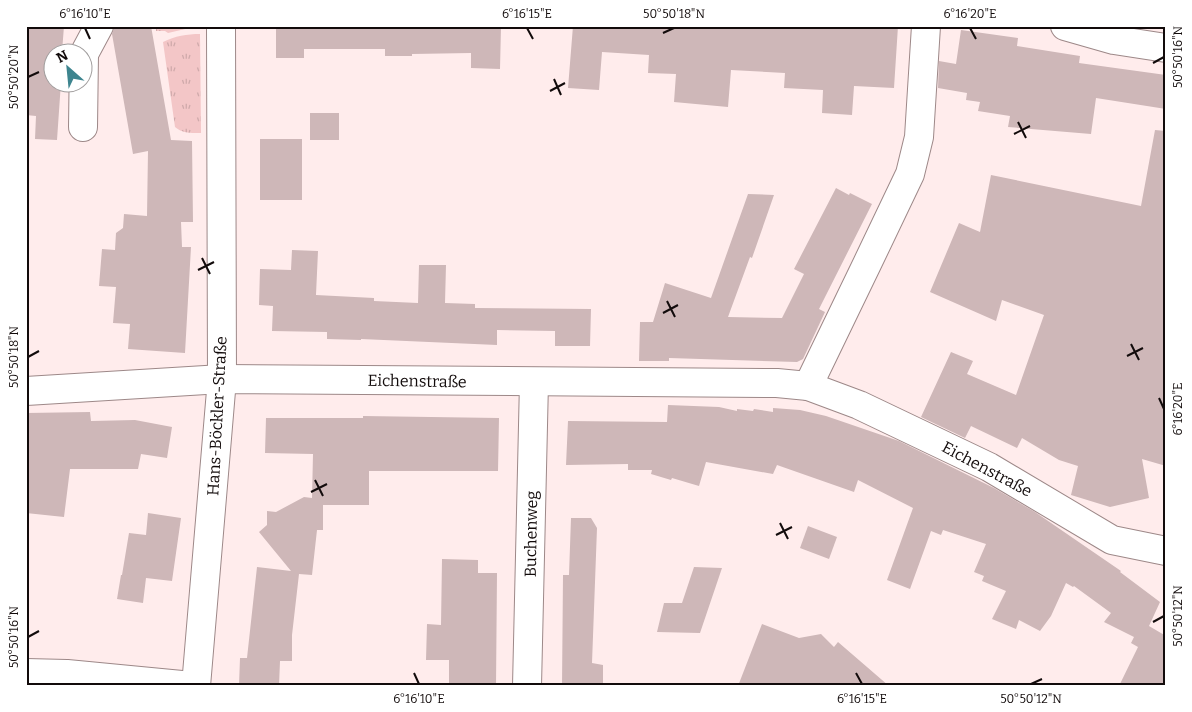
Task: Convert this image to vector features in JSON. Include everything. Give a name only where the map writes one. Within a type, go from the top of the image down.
[{"type":"street","points":[[83,127],[84,54],[99,26]]},
{"type":"street","name":"Hans-Böckler-Straße","points":[[196,686],[222,379],[221,26]]},
{"type":"street","points":[[808,386],[910,174],[919,137],[926,26]]},
{"type":"street","points":[[1068,27],[1114,40],[1166,48]]},
{"type":"street","name":"Eichenstraße","points":[[26,391],[222,379],[777,384],[808,386],[859,406],[990,467],[1112,540],[1166,551]]},
{"type":"street","name":"Buchenweg","points":[[527,686],[534,382]]},
{"type":"street","points":[[26,673],[67,674],[192,686]]},
{"type":"green space","points":[[156,26],[198,26],[168,33],[156,31]]},
{"type":"green space","points":[[190,34],[200,34],[201,133],[188,133],[175,127],[163,42]]},
{"type":"building","points":[[26,26],[64,26],[63,42],[42,42],[42,92],[60,92],[57,140],[35,139],[36,116],[26,115]]},
{"type":"building","points":[[115,26],[151,26],[171,140],[192,141],[193,222],[181,222],[182,247],[191,247],[185,353],[128,349],[130,324],[113,323],[116,287],[99,286],[102,249],[115,250],[116,233],[123,228],[124,214],[147,216],[148,151],[133,154],[112,34]]},
{"type":"building","points":[[276,26],[501,26],[500,69],[471,68],[471,53],[385,56],[385,49],[304,49],[304,58],[276,58]]},
{"type":"building","points":[[573,26],[898,26],[894,88],[854,86],[852,115],[822,113],[823,90],[784,88],[785,73],[731,70],[728,107],[674,102],[676,74],[648,73],[649,55],[602,52],[599,90],[568,88]]},
{"type":"building","points":[[961,30],[1018,38],[1017,46],[1080,56],[1079,63],[1166,75],[1166,109],[1096,98],[1091,134],[1008,127],[1010,116],[978,111],[980,102],[966,100],[967,93],[938,88],[939,61],[956,64]]},
{"type":"building","points":[[310,113],[339,113],[339,140],[310,140]]},
{"type":"building","points":[[1155,130],[1166,131],[1166,466],[1142,459],[1149,498],[1110,507],[1071,495],[1078,466],[1059,460],[1022,438],[1017,448],[971,426],[965,438],[921,417],[951,352],[973,361],[967,374],[1016,395],[1044,315],[1002,300],[996,321],[930,292],[959,223],[980,232],[991,175],[1141,206]]},
{"type":"building","points":[[260,139],[302,139],[302,200],[260,200]]},
{"type":"building","points":[[836,188],[872,204],[819,309],[825,312],[803,359],[797,362],[669,358],[669,361],[639,361],[640,322],[653,322],[665,283],[711,298],[748,194],[774,195],[752,258],[750,257],[728,317],[782,318],[804,274],[794,269]]},
{"type":"building","points":[[292,250],[318,251],[316,295],[374,298],[374,301],[418,303],[419,265],[446,265],[445,303],[475,304],[475,308],[591,309],[590,346],[555,346],[555,331],[497,330],[497,345],[327,339],[327,332],[272,331],[273,306],[259,305],[260,269],[291,270]]},
{"type":"building","points":[[668,405],[719,407],[737,411],[737,409],[753,411],[754,409],[773,412],[773,408],[800,410],[826,416],[899,441],[994,488],[1035,512],[1121,571],[1160,602],[1149,626],[1166,636],[1166,686],[1119,686],[1138,647],[1131,643],[1134,637],[1104,622],[1111,613],[1074,586],[1066,583],[1051,616],[1040,631],[1019,620],[1016,629],[992,619],[1006,591],[982,581],[984,576],[974,572],[986,544],[943,530],[941,535],[931,531],[910,589],[887,580],[913,508],[858,480],[854,492],[777,465],[773,474],[706,462],[699,486],[651,474],[652,470],[628,470],[628,464],[566,465],[568,421],[667,422]]},
{"type":"building","points":[[90,412],[91,421],[135,420],[172,427],[167,458],[141,454],[138,469],[70,469],[64,517],[26,513],[26,413]]},
{"type":"building","points":[[363,416],[499,418],[498,471],[369,471],[369,505],[323,505],[323,530],[317,530],[312,575],[299,574],[292,635],[292,661],[280,661],[279,686],[239,686],[240,658],[247,658],[257,567],[291,571],[259,532],[267,525],[267,511],[276,512],[304,497],[312,498],[313,454],[265,453],[266,418],[363,418]]},
{"type":"building","points":[[148,513],[181,518],[172,581],[146,578],[143,603],[117,599],[129,533],[146,535]]},
{"type":"building","points":[[571,518],[591,518],[597,528],[592,663],[603,665],[603,686],[562,686],[563,575],[569,575]]},
{"type":"building","points":[[808,526],[837,537],[829,559],[800,548]]},
{"type":"building","points":[[442,559],[478,560],[478,573],[497,573],[496,686],[449,686],[449,660],[426,660],[427,624],[441,625]]},
{"type":"building","points":[[694,567],[722,568],[700,633],[657,632],[664,603],[682,603]]},
{"type":"building","points":[[762,624],[799,638],[821,634],[834,647],[838,642],[889,686],[738,686]]}]
